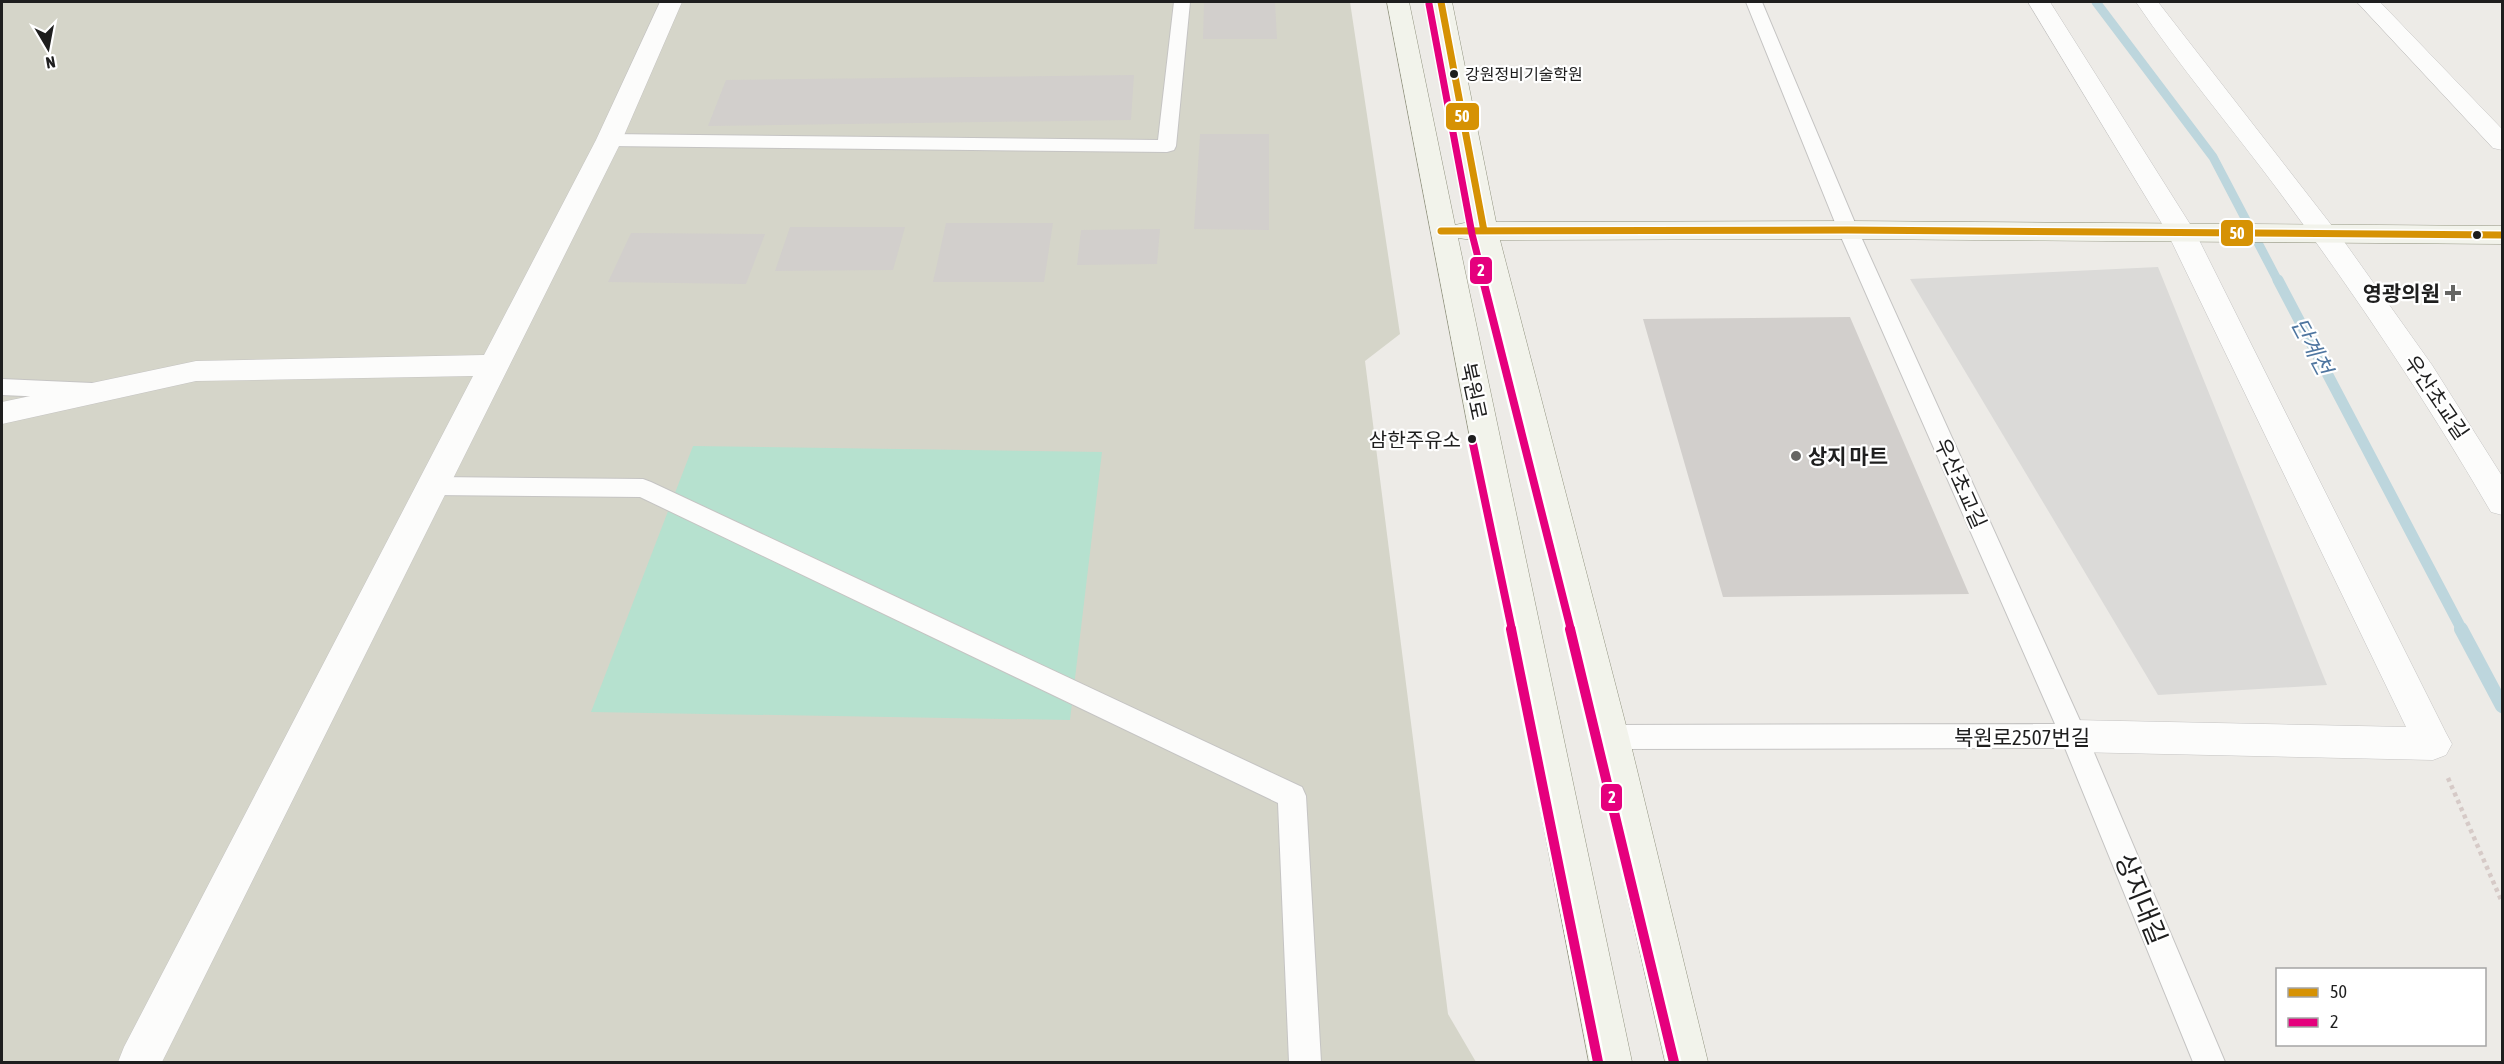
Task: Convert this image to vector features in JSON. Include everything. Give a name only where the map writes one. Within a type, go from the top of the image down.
[{"type":"street","points":[[140,1062],[609,140],[671,2]]},
{"type":"street","name":"북원로","points":[[1398,2],[1441,231],[1570,851],[1610,1062]]},
{"type":"street","points":[[1441,2],[1484,231],[1610,737],[1686,1062]]},
{"type":"street","points":[[2039,2],[2181,232],[2433,744]]},
{"type":"street","name":"우산초교길","points":[[2147,2],[2313,235],[2458,425],[2502,503]]},
{"type":"street","points":[[2368,2],[2502,143]]},
{"type":"street","points":[[1441,231],[1848,230],[2502,235]]},
{"type":"street","points":[[2,413],[196,371],[495,365]]},
{"type":"street","name":"북원로2507번길","points":[[2074,736],[2433,744]]},
{"type":"lane","points":[[609,140],[1167,146],[1182,2]]},
{"type":"lane","name":"우산초교길","points":[[1754,2],[1848,230],[2074,736]]},
{"type":"lane","points":[[2,387],[103,391]]},
{"type":"lane","points":[[433,486],[643,488],[1292,796],[1305,1062]]},
{"type":"lane","name":"북원로2507번길","points":[[1610,737],[2074,736]]},
{"type":"lane","name":"상지대길","points":[[2074,736],[2209,1062]]},
{"type":"path","points":[[2433,744],[2502,902]]},
{"type":"shaded area","points":[[2,2],[1350,2],[1400,334],[1365,361],[1448,1014],[1476,1062],[2,1062]]},
{"type":"shaded area","points":[[2158,267],[2327,685],[2158,695],[1910,279]]},
{"type":"green space","points":[[693,446],[1102,452],[1070,720],[591,712]]},
{"type":"building","points":[[1204,2],[1275,2],[1277,39],[1203,39]]},
{"type":"building","points":[[1134,75],[1131,120],[708,126],[726,80]]},
{"type":"building","points":[[1200,134],[1269,134],[1269,230],[1194,229]]},
{"type":"building","points":[[946,223],[1053,223],[1044,282],[933,282]]},
{"type":"building","points":[[790,227],[905,227],[893,270],[775,271]]},
{"type":"building","points":[[1160,229],[1157,264],[1077,265],[1081,230]]},
{"type":"building","points":[[631,233],[765,234],[746,284],[608,282]]},
{"type":"building","name":"상지 마트","points":[[1850,317],[1969,594],[1723,597],[1643,319]]},
{"type":"waterway","name":"단계천","points":[[2096,2],[2213,157],[2278,281]]},
{"type":"waterway","name":"단계천","points":[[2278,280],[2462,630]]},
{"type":"waterway","name":"단계천","points":[[2461,629],[2502,706]]},
{"type":"transit line","name":"50","points":[[1441,2],[1484,231]]},
{"type":"transit line","name":"2","points":[[1429,4],[1472,234],[1598,740],[1674,1062]]},
{"type":"transit line","name":"50","points":[[1441,231],[1848,230],[2502,235]]},
{"type":"transit line","name":"2","points":[[1472,439],[1558,853],[1598,1062]]},
{"type":"place","name":"강원정비기술학원","points":[[1454,74]]},
{"type":"place","name":"영광의원","points":[[2453,293]]},
{"type":"place","name":"삼한주유소","points":[[1472,439]]},
{"type":"place","name":"상지 마트","points":[[1796,456]]}]
